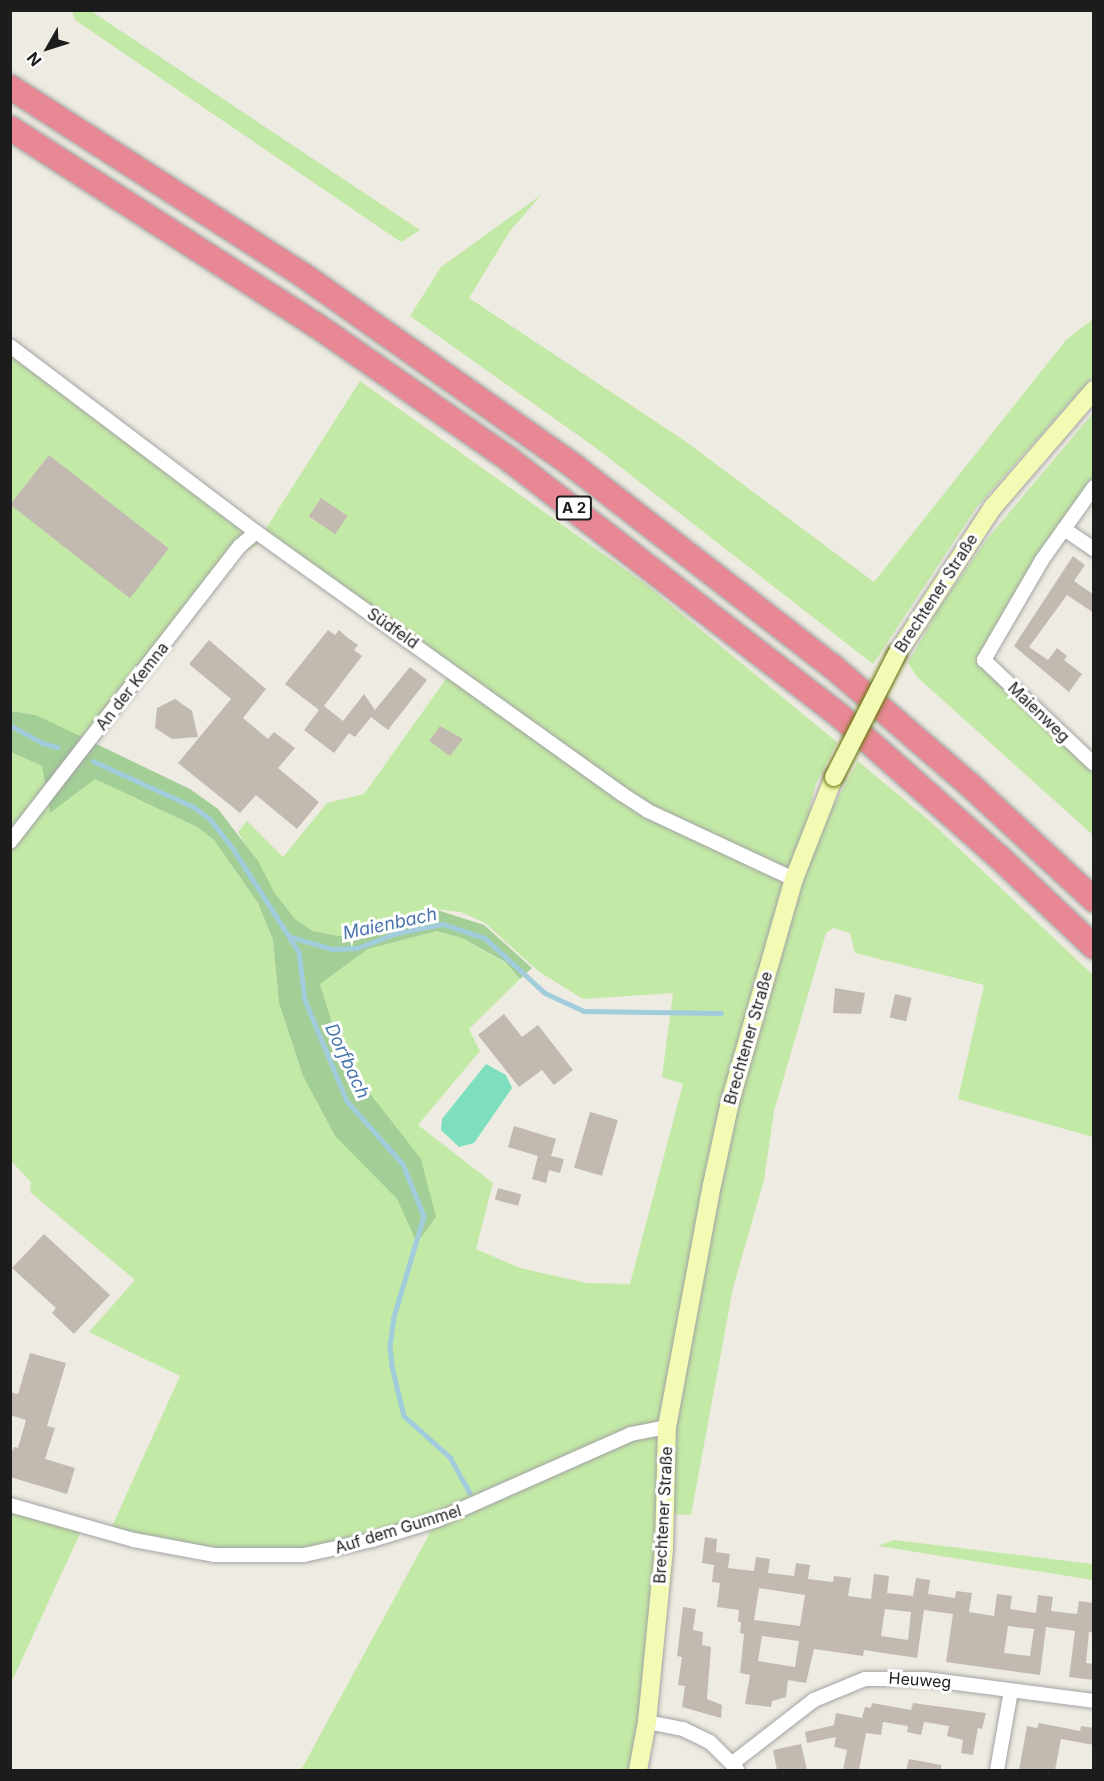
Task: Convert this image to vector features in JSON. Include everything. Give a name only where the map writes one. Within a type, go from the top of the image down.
[{"type":"highway","name":"A 2","points":[[10,87],[303,275],[603,487],[832,666],[970,785],[1094,900]]},
{"type":"highway","name":"A 2","points":[[10,128],[316,325],[528,473],[840,716],[1000,858],[1094,947]]},
{"type":"street","name":"Südfeld","points":[[10,346],[256,532],[640,806],[794,879]]},
{"type":"street","name":"Brechtener Straße","points":[[638,1770],[647,1722],[664,1548],[667,1427],[729,1102],[794,879],[834,777],[897,654],[993,507],[1094,390]]},
{"type":"street","points":[[1094,487],[1064,529],[1094,549]]},
{"type":"street","name":"Maienweg","points":[[1064,529],[1008,615],[984,660],[1094,764]]},
{"type":"street","name":"An der Kemna","points":[[10,842],[234,555],[256,532]]},
{"type":"street","name":"Auf dem Gummel","points":[[10,1505],[134,1540],[214,1555],[304,1555],[372,1540],[437,1520],[513,1490],[631,1434],[667,1427]]},
{"type":"street","name":"Heuweg","points":[[736,1766],[814,1700],[850,1683],[892,1676],[1094,1701]]},
{"type":"street","points":[[997,1770],[1011,1691]]},
{"type":"street","points":[[647,1722],[683,1729],[710,1742],[736,1766]]},
{"type":"green space","points":[[72,11],[91,11],[420,230],[401,242],[75,20]]},
{"type":"green space","points":[[541,195],[510,231],[469,298],[685,441],[874,582],[1066,340],[1093,319],[1093,376],[976,508],[873,664],[596,448],[410,316],[441,267]]},
{"type":"green space","points":[[10,355],[259,544],[238,556],[89,743],[36,715],[11,711]]},
{"type":"green space","points":[[360,381],[644,583],[837,742],[815,786],[795,877],[858,761],[932,823],[1093,975],[1093,1137],[958,1099],[984,985],[855,953],[850,933],[833,928],[826,933],[774,1111],[764,1180],[733,1288],[691,1515],[666,1514],[637,1770],[301,1770],[437,1520],[372,1540],[244,1557],[109,1533],[180,1376],[89,1332],[135,1280],[30,1192],[31,1182],[11,1161],[11,752],[42,766],[95,779],[197,827],[214,840],[258,903],[273,940],[279,1003],[303,1076],[335,1136],[397,1199],[417,1242],[436,1217],[405,1140],[343,1059],[320,984],[368,949],[437,931],[462,938],[505,963],[520,979],[469,1029],[480,1051],[418,1125],[493,1183],[476,1249],[520,1268],[586,1283],[630,1284],[683,1084],[662,1077],[673,993],[583,999],[538,971],[485,923],[461,912],[434,909],[365,934],[339,936],[313,931],[295,919],[274,892],[238,832],[247,821],[283,857],[327,803],[364,794],[451,672],[635,812],[782,874],[652,807],[265,530]]},
{"type":"green space","points":[[1093,413],[1093,487],[984,660],[1093,764],[1093,835],[917,677],[908,663],[938,610],[987,539]]},
{"type":"green space","points":[[10,711],[36,715],[190,789],[218,809],[258,861],[274,892],[295,919],[313,931],[339,936],[365,934],[434,909],[484,925],[532,968],[520,979],[505,962],[462,938],[437,931],[368,949],[320,984],[343,1059],[421,1159],[436,1217],[417,1243],[397,1199],[335,1136],[303,1076],[279,1003],[273,940],[258,903],[214,840],[197,827],[95,779],[50,813],[42,766],[11,752]]},
{"type":"green space","points":[[486,1064],[506,1075],[512,1088],[474,1143],[459,1147],[441,1130],[442,1119]]},
{"type":"green space","points":[[11,1505],[84,1525],[11,1683]]},
{"type":"green space","points":[[894,1540],[1093,1564],[1093,1580],[878,1546]]},
{"type":"building","points":[[49,455],[169,549],[130,598],[10,505]]},
{"type":"building","points":[[321,498],[348,516],[335,534],[309,516]]},
{"type":"building","points":[[1073,556],[1085,565],[1074,581],[1094,595],[1094,613],[1067,595],[1029,647],[1048,660],[1057,648],[1067,656],[1064,660],[1082,674],[1069,692],[1014,646]]},
{"type":"building","points":[[328,630],[335,635],[339,630],[358,645],[354,650],[362,656],[324,706],[343,721],[364,694],[375,710],[410,667],[427,680],[388,730],[371,717],[355,737],[349,733],[334,753],[304,730],[319,710],[285,684]]},
{"type":"building","points":[[209,640],[266,689],[243,718],[268,739],[274,732],[295,748],[278,768],[319,802],[297,829],[256,795],[240,813],[178,763],[231,699],[189,664]]},
{"type":"building","points":[[175,699],[192,711],[198,737],[172,739],[155,728],[157,708]]},
{"type":"building","points":[[440,726],[463,739],[450,756],[429,741]]},
{"type":"building","points":[[835,988],[865,993],[861,1014],[833,1013]]},
{"type":"building","points":[[895,994],[912,998],[906,1021],[890,1017]]},
{"type":"building","points":[[504,1014],[522,1037],[538,1025],[573,1070],[554,1085],[542,1070],[519,1087],[478,1035]]},
{"type":"building","points":[[590,1112],[618,1120],[602,1176],[574,1168]]},
{"type":"building","points":[[514,1126],[556,1139],[551,1156],[564,1159],[560,1173],[549,1170],[546,1183],[532,1179],[538,1156],[508,1147]]},
{"type":"building","points":[[498,1188],[521,1194],[518,1206],[495,1200]]},
{"type":"building","points":[[44,1234],[110,1295],[74,1334],[52,1313],[56,1308],[12,1268]]},
{"type":"building","points":[[30,1353],[66,1363],[47,1426],[55,1428],[45,1459],[75,1468],[67,1494],[10,1477],[10,1456],[14,1447],[18,1448],[26,1420],[10,1415],[10,1392],[18,1394]]},
{"type":"building","points":[[705,1537],[717,1539],[716,1552],[730,1554],[728,1568],[754,1571],[756,1557],[770,1559],[768,1573],[794,1576],[796,1563],[810,1565],[808,1579],[833,1582],[834,1576],[851,1578],[848,1596],[871,1599],[874,1574],[889,1576],[887,1593],[913,1596],[916,1578],[930,1580],[928,1594],[955,1598],[956,1591],[972,1593],[969,1612],[994,1616],[997,1594],[1012,1596],[1010,1609],[1036,1613],[1038,1595],[1053,1597],[1051,1611],[1077,1614],[1079,1601],[1094,1603],[1094,1633],[1089,1632],[1086,1663],[1094,1664],[1094,1680],[1069,1677],[1075,1631],[1046,1627],[1040,1675],[946,1662],[953,1614],[924,1610],[917,1658],[864,1650],[863,1656],[814,1649],[806,1683],[788,1680],[786,1697],[772,1701],[771,1707],[745,1704],[750,1675],[740,1673],[744,1634],[740,1633],[739,1610],[717,1607],[720,1583],[712,1582],[714,1565],[702,1563]],"holes":[[[759,1588],[805,1595],[800,1626],[754,1620]],[[885,1609],[911,1612],[908,1640],[881,1636]],[[1008,1626],[1034,1629],[1030,1656],[1004,1653]],[[762,1636],[799,1641],[795,1667],[758,1661]]]},
{"type":"building","points":[[683,1607],[696,1609],[693,1630],[703,1632],[702,1645],[711,1647],[707,1699],[722,1705],[721,1718],[682,1707],[685,1686],[678,1685],[682,1657],[677,1656]]},
{"type":"building","points":[[872,1703],[911,1710],[913,1703],[986,1713],[982,1729],[978,1728],[973,1755],[961,1753],[963,1740],[947,1736],[949,1726],[924,1722],[921,1735],[907,1732],[908,1726],[883,1722],[881,1735],[866,1733],[859,1770],[843,1770],[847,1750],[834,1747],[836,1737],[807,1743],[805,1732],[834,1725],[836,1713],[862,1718],[865,1707],[871,1708]]},
{"type":"building","points":[[1039,1723],[1080,1731],[1081,1726],[1094,1728],[1094,1745],[1061,1739],[1055,1770],[1019,1770],[1027,1726],[1037,1728]]},
{"type":"building","points":[[801,1744],[807,1770],[777,1770],[773,1750]]},
{"type":"building","points":[[909,1759],[941,1765],[941,1770],[906,1770]]},
{"type":"waterway","name":"Dorfbach","points":[[10,725],[42,743],[57,747]]},
{"type":"waterway","name":"Dorfbach","points":[[93,761],[194,807],[210,819],[234,850],[299,952],[305,1000],[347,1101],[403,1164],[424,1216],[394,1317],[390,1346],[392,1366],[404,1416],[450,1457],[470,1493]]},
{"type":"waterway","name":"Maienbach","points":[[291,937],[332,949],[357,948],[397,933],[443,924],[485,938],[545,993],[584,1011],[721,1013]]}]
